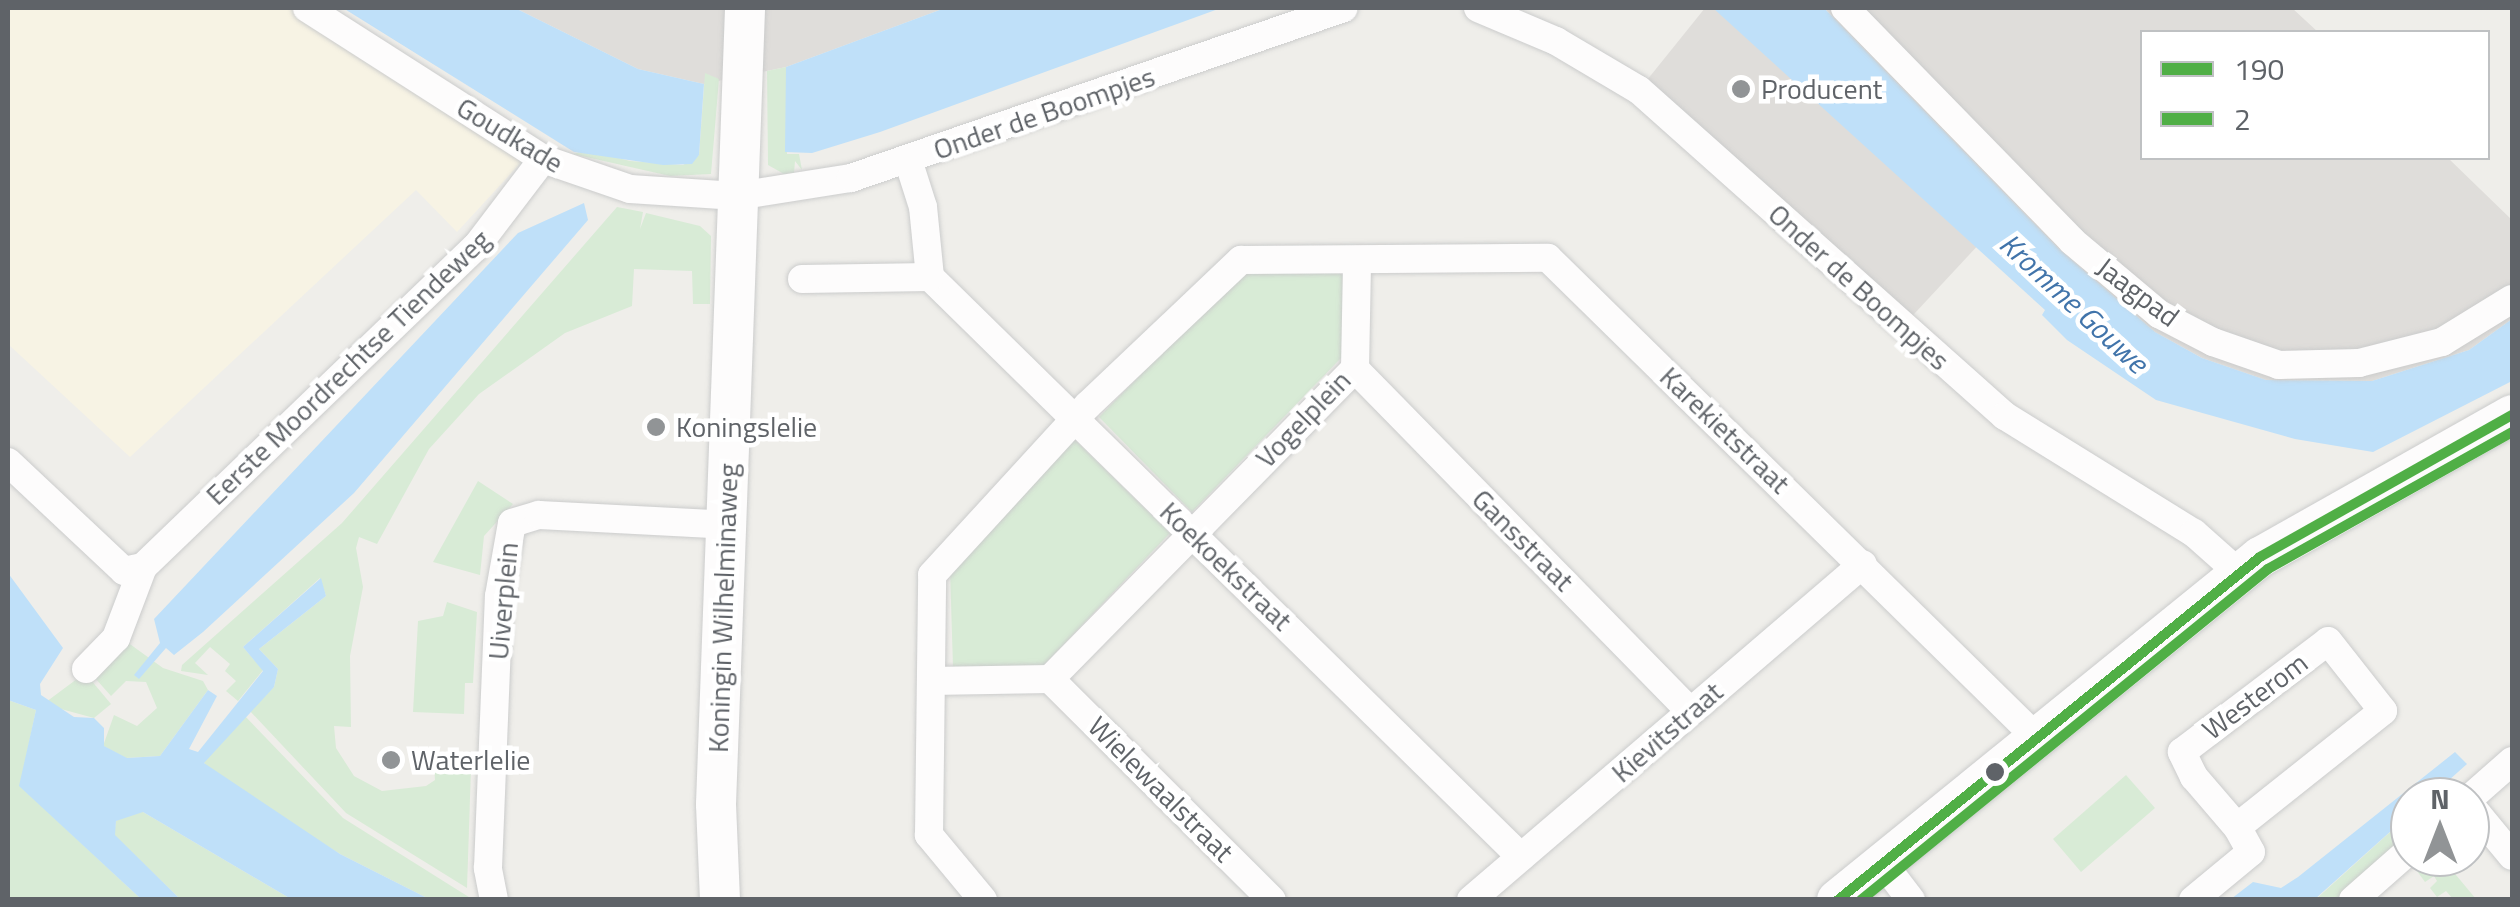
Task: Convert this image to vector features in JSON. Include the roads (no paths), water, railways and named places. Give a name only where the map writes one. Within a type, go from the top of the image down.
[{"type":"main road","name":"Koningin Wilhelminaweg","points":[[720,900],[716,804],[745,8]]},
{"type":"main road","points":[[1837,900],[2238,572],[2512,415]]},
{"type":"street","name":"Goudkade","points":[[307,8],[543,160],[630,189],[737,196]]},
{"type":"street","name":"Onder de Boompjes","points":[[737,196],[851,178],[1344,8]]},
{"type":"street","name":"Onder de Boompjes","points":[[1478,8],[1556,41],[1639,90],[2004,416],[2194,532],[2238,572]]},
{"type":"street","name":"Jaagpad","points":[[1845,8],[2072,241],[2159,314],[2213,342],[2279,366],[2359,363],[2442,342],[2512,298]]},
{"type":"street","name":"Eerste Moordrechtse Tiendeweg","points":[[86,669],[116,638],[143,567],[476,247],[543,160]]},
{"type":"street","points":[[802,279],[930,277],[924,208],[908,160]]},
{"type":"street","name":"Karekietstraat","points":[[1357,261],[1548,258],[2036,737]]},
{"type":"street","points":[[984,900],[929,834],[932,574],[1077,420],[1241,260],[1357,261]]},
{"type":"street","name":"Vogelplein","points":[[1050,680],[1191,531],[1355,368],[1357,261]]},
{"type":"street","name":"Koekoekstraat","points":[[930,277],[1521,857]]},
{"type":"street","name":"Gansstraat","points":[[1355,368],[1690,711]]},
{"type":"street","points":[[8,462],[124,571],[143,567]]},
{"type":"street","name":"Uiverplein","points":[[492,898],[499,596],[512,524],[539,515],[726,525]]},
{"type":"street","name":"Kievitstraat","points":[[1472,900],[1863,564]]},
{"type":"street","name":"Westerom","points":[[2193,900],[2251,852],[2238,827],[2194,778],[2182,752],[2328,641],[2383,711],[2238,827]]},
{"type":"street","points":[[931,681],[1050,680]]},
{"type":"street","name":"Wielewaalstraat","points":[[1050,680],[1272,900]]},
{"type":"street","points":[[2490,782],[2512,761]]},
{"type":"street","points":[[2490,828],[2512,856]]},
{"type":"street","points":[[1882,862],[1911,900]]},
{"type":"street","points":[[2353,900],[2390,868]]},
{"type":"water","points":[[343,8],[515,8],[638,69],[704,84],[699,155],[692,164],[663,165],[574,152]]},
{"type":"water","points":[[945,8],[1221,8],[880,132],[812,153],[785,152],[786,67]]},
{"type":"water","name":"Kromme Gouwe","points":[[1713,8],[1824,8],[2058,248],[2155,332],[2202,358],[2266,380],[2372,381],[2469,350],[2512,319],[2512,381],[2373,452],[2295,439],[2156,400],[2067,340],[2042,315],[2045,310]]},
{"type":"water","points":[[584,203],[588,220],[354,493],[203,632],[174,655],[166,648],[139,679],[134,675],[160,643],[154,619],[518,233]]},
{"type":"water","points":[[8,573],[63,648],[40,684],[41,695],[74,717],[94,718],[104,728],[104,746],[127,758],[160,756],[208,690],[217,696],[189,749],[198,752],[263,671],[243,647],[321,578],[326,596],[259,649],[278,669],[274,687],[204,763],[340,854],[429,899],[291,899],[143,812],[116,821],[115,835],[180,899],[141,899],[19,786],[36,710],[8,700]]},
{"type":"water","points":[[2455,752],[2467,764],[2452,777],[2424,777]]},
{"type":"water","points":[[2390,804],[2390,832],[2315,899],[2231,899],[2253,882],[2281,888]]},
{"type":"place","name":"Producent","points":[[1741,89]]},
{"type":"place","name":"Koningslelie","points":[[656,427]]},
{"type":"place","name":"Waterlelie","points":[[391,760]]}]
